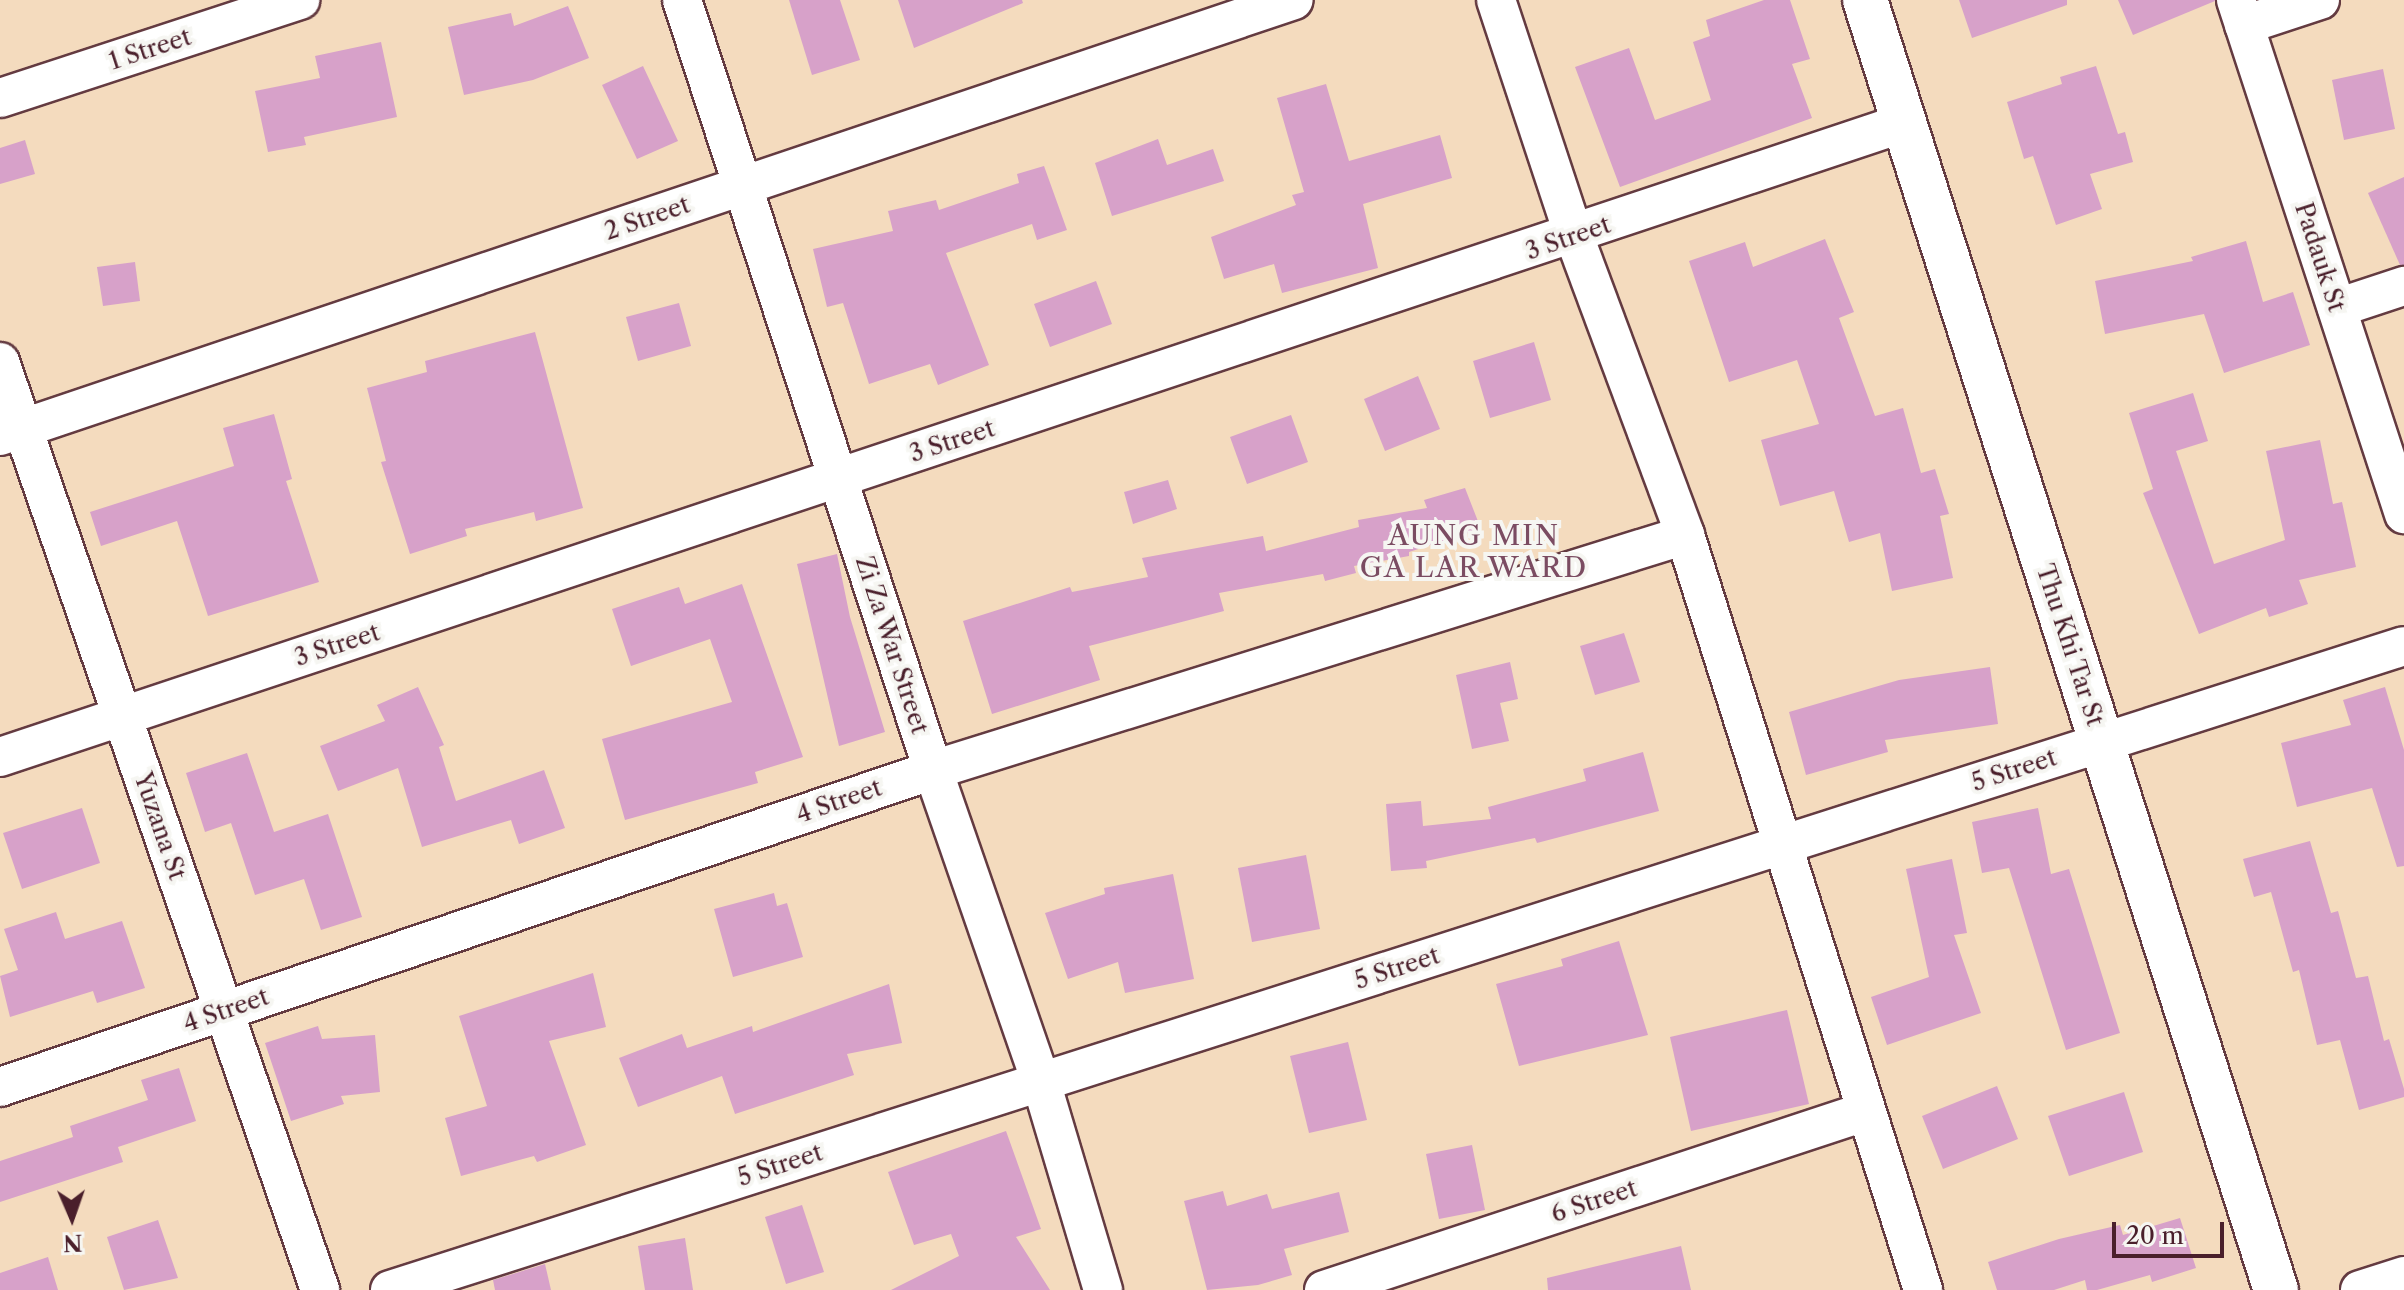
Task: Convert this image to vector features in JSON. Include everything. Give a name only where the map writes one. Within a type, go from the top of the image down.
[{"type":"street","name":"1 Street","points":[[0,98],[300,0]]},
{"type":"street","name":"Zi Za War Street","points":[[682,0],[933,770],[1041,1082],[1103,1290]]},
{"type":"street","name":"2 Street","points":[[11,433],[1294,0]]},
{"type":"street","points":[[1496,0],[1574,236],[1685,535],[1864,1112],[1923,1290]]},
{"type":"street","name":"Thu Khi Tar St","points":[[1865,0],[2276,1290]]},
{"type":"street","points":[[2240,12],[2320,0]]},
{"type":"street","name":"Padauk St","points":[[2240,12],[2404,514]]},
{"type":"street","name":"3 Street","points":[[0,757],[1574,236],[1904,123]]},
{"type":"street","points":[[2337,308],[2404,286]]},
{"type":"street","name":"Yuzana St","points":[[0,362],[11,433],[122,716],[320,1290]]},
{"type":"street","name":"4 Street","points":[[0,1087],[933,770],[1685,535]]},
{"type":"street","name":"5 Street","points":[[390,1290],[2404,646]]},
{"type":"street","name":"6 Street","points":[[1324,1290],[1864,1112]]},
{"type":"street","points":[[2360,1290],[2404,1276]]},
{"type":"building","points":[[789,0],[840,0],[860,60],[812,75]]},
{"type":"building","points":[[898,0],[1022,0],[1023,3],[914,48]]},
{"type":"building","points":[[1764,0],[1790,0],[1810,59],[1792,64],[1812,118],[1620,187],[1575,67],[1629,48],[1655,120],[1711,100],[1693,42],[1710,36],[1706,20]]},
{"type":"building","points":[[1959,0],[2067,0],[2067,5],[1972,38]]},
{"type":"building","points":[[2118,0],[2215,0],[2215,1],[2133,35]]},
{"type":"building","points":[[568,6],[589,58],[533,80],[464,95],[448,27],[511,13],[514,26]]},
{"type":"building","points":[[381,42],[397,117],[304,137],[306,145],[268,152],[255,91],[320,78],[315,56]]},
{"type":"building","points":[[643,66],[678,141],[637,159],[602,85]]},
{"type":"building","points":[[2096,66],[2118,134],[2125,132],[2133,162],[2090,174],[2102,209],[2056,225],[2033,156],[2024,159],[2007,102],[2062,84],[2060,77]]},
{"type":"building","points":[[2383,69],[2395,129],[2344,140],[2332,80]]},
{"type":"building","points":[[1326,84],[1349,161],[1440,135],[1452,178],[1363,204],[1378,268],[1282,293],[1274,264],[1224,279],[1211,237],[1296,205],[1292,195],[1304,192],[1277,98]]},
{"type":"building","points":[[1158,139],[1167,165],[1213,149],[1224,181],[1112,216],[1095,163]]},
{"type":"building","points":[[25,140],[35,174],[0,184],[0,148]]},
{"type":"building","points":[[1044,166],[1067,230],[1037,240],[1032,224],[946,253],[989,365],[938,385],[930,364],[869,384],[843,303],[827,307],[813,249],[893,231],[888,211],[936,200],[939,210],[1019,183],[1017,174]]},
{"type":"building","points":[[2404,177],[2404,265],[2400,265],[2368,193]]},
{"type":"building","points":[[1825,239],[1854,312],[1839,318],[1875,416],[1903,408],[1921,473],[1935,469],[1949,514],[1940,516],[1953,578],[1892,591],[1880,533],[1849,542],[1834,491],[1780,506],[1761,440],[1819,424],[1797,360],[1729,382],[1689,261],[1745,242],[1753,267]]},
{"type":"building","points":[[2246,241],[2263,302],[2293,292],[2310,345],[2224,373],[2204,314],[2105,334],[2095,281],[2193,261],[2191,257]]},
{"type":"building","points":[[135,262],[140,301],[103,306],[97,267]]},
{"type":"building","points":[[1096,281],[1112,324],[1050,347],[1034,304]]},
{"type":"building","points":[[679,303],[691,346],[638,361],[626,317]]},
{"type":"building","points":[[535,332],[583,508],[536,521],[534,512],[465,529],[467,536],[410,554],[381,462],[386,461],[367,388],[427,372],[425,361]]},
{"type":"building","points":[[1534,342],[1551,400],[1490,418],[1473,361]]},
{"type":"building","points":[[1418,376],[1440,429],[1385,451],[1364,399]]},
{"type":"building","points":[[2193,393],[2208,441],[2176,451],[2214,564],[2285,540],[2266,451],[2320,440],[2333,504],[2342,502],[2356,567],[2299,580],[2308,604],[2269,617],[2266,608],[2199,634],[2143,493],[2153,489],[2129,413]]},
{"type":"building","points":[[274,414],[292,479],[286,481],[319,582],[208,616],[177,521],[101,546],[90,512],[234,466],[223,428]]},
{"type":"building","points":[[1291,415],[1308,462],[1247,484],[1230,437]]},
{"type":"building","points":[[1168,480],[1177,509],[1133,524],[1124,492]]},
{"type":"building","points":[[1465,488],[1481,529],[1409,552],[1409,556],[1354,566],[1356,573],[1325,581],[1323,574],[1219,593],[1224,611],[1089,646],[1100,680],[992,714],[963,621],[1070,587],[1072,592],[1148,577],[1142,558],[1263,536],[1266,551],[1359,527],[1358,520],[1427,508],[1424,500]]},
{"type":"building","points":[[837,554],[850,617],[885,732],[839,746],[797,564]]},
{"type":"building","points":[[742,584],[803,757],[755,772],[758,783],[625,820],[602,739],[732,702],[710,639],[631,666],[612,609],[679,587],[685,604]]},
{"type":"building","points":[[1624,633],[1640,682],[1595,695],[1580,646]]},
{"type":"building","points":[[1510,662],[1518,699],[1500,703],[1509,741],[1472,749],[1456,675]]},
{"type":"building","points":[[1990,667],[1998,724],[1885,740],[1888,752],[1806,775],[1789,712],[1899,680]]},
{"type":"building","points":[[418,687],[444,745],[439,747],[456,801],[544,770],[565,828],[519,844],[511,820],[422,847],[398,768],[338,791],[320,746],[385,721],[377,705]]},
{"type":"building","points":[[2385,687],[2404,750],[2404,866],[2397,867],[2372,788],[2297,807],[2281,743],[2351,725],[2343,700]]},
{"type":"building","points":[[1643,752],[1659,811],[1537,843],[1535,838],[1426,861],[1427,868],[1391,871],[1386,804],[1421,801],[1423,826],[1491,819],[1488,807],[1586,781],[1583,769]]},
{"type":"building","points":[[247,753],[274,832],[328,814],[362,917],[321,930],[304,879],[255,895],[231,823],[205,832],[186,773]]},
{"type":"building","points":[[82,808],[100,863],[22,889],[3,833]]},
{"type":"building","points":[[2038,808],[2051,874],[2069,869],[2120,1033],[2066,1050],[2009,868],[1982,873],[1972,822]]},
{"type":"building","points":[[2310,841],[2331,913],[2338,911],[2356,978],[2368,976],[2384,1041],[2389,1039],[2404,1089],[2404,1097],[2359,1110],[2340,1040],[2317,1045],[2299,970],[2293,972],[2271,892],[2254,897],[2243,859]]},
{"type":"building","points":[[1306,855],[1320,929],[1252,942],[1238,868]]},
{"type":"building","points":[[1952,859],[1967,933],[1954,935],[1981,1013],[1887,1045],[1871,997],[1929,977],[1906,869]]},
{"type":"building","points":[[1173,874],[1194,979],[1125,993],[1118,962],[1068,979],[1045,913],[1105,894],[1104,888]]},
{"type":"building","points":[[774,893],[777,906],[787,903],[803,957],[733,977],[714,909]]},
{"type":"building","points":[[56,912],[65,939],[122,921],[145,988],[97,1003],[93,991],[10,1017],[0,976],[18,970],[4,929]]},
{"type":"building","points":[[1619,941],[1648,1035],[1519,1066],[1496,984],[1563,966],[1561,959]]},
{"type":"building","points":[[593,973],[606,1027],[549,1041],[586,1145],[537,1162],[534,1156],[461,1176],[445,1118],[487,1106],[459,1016]]},
{"type":"building","points":[[889,984],[902,1043],[847,1054],[854,1075],[735,1114],[722,1076],[638,1107],[619,1058],[682,1034],[687,1048],[752,1026],[753,1032]]},
{"type":"building","points":[[1787,1010],[1809,1104],[1691,1131],[1670,1037]]},
{"type":"building","points":[[318,1026],[322,1039],[375,1035],[380,1092],[341,1096],[344,1104],[291,1121],[265,1043]]},
{"type":"building","points":[[1348,1042],[1367,1120],[1309,1133],[1290,1056]]},
{"type":"building","points":[[179,1068],[196,1121],[118,1147],[123,1162],[0,1202],[0,1161],[73,1137],[70,1126],[148,1100],[141,1080]]},
{"type":"building","points":[[1997,1086],[2018,1139],[1943,1169],[1922,1116]]},
{"type":"building","points":[[2124,1092],[2143,1152],[2069,1176],[2048,1116]]},
{"type":"building","points":[[1006,1131],[1041,1229],[1016,1237],[1050,1290],[891,1290],[959,1256],[951,1234],[914,1245],[888,1172]]},
{"type":"building","points":[[1472,1145],[1485,1210],[1439,1219],[1426,1154]]},
{"type":"building","points":[[1223,1191],[1227,1206],[1267,1194],[1272,1209],[1339,1192],[1349,1232],[1284,1249],[1292,1275],[1258,1285],[1207,1290],[1184,1201]]},
{"type":"building","points":[[802,1205],[824,1272],[786,1284],[765,1217]]},
{"type":"building","points":[[2180,1218],[2196,1268],[2152,1282],[2150,1275],[2097,1290],[2087,1290],[2085,1280],[2054,1290],[1997,1290],[1988,1262],[2059,1239],[2120,1225],[2123,1235]]},
{"type":"building","points":[[158,1220],[178,1278],[124,1290],[107,1237]]},
{"type":"building","points":[[685,1238],[693,1290],[645,1290],[638,1246]]},
{"type":"building","points":[[1681,1246],[1691,1290],[1548,1290],[1547,1278]]},
{"type":"building","points":[[48,1257],[58,1290],[0,1290],[0,1273]]},
{"type":"building","points":[[545,1264],[551,1290],[495,1290],[493,1280]]},
{"type":"district","name":"AUNG MIN GA LAR WARD","points":[[1474,551]]}]
